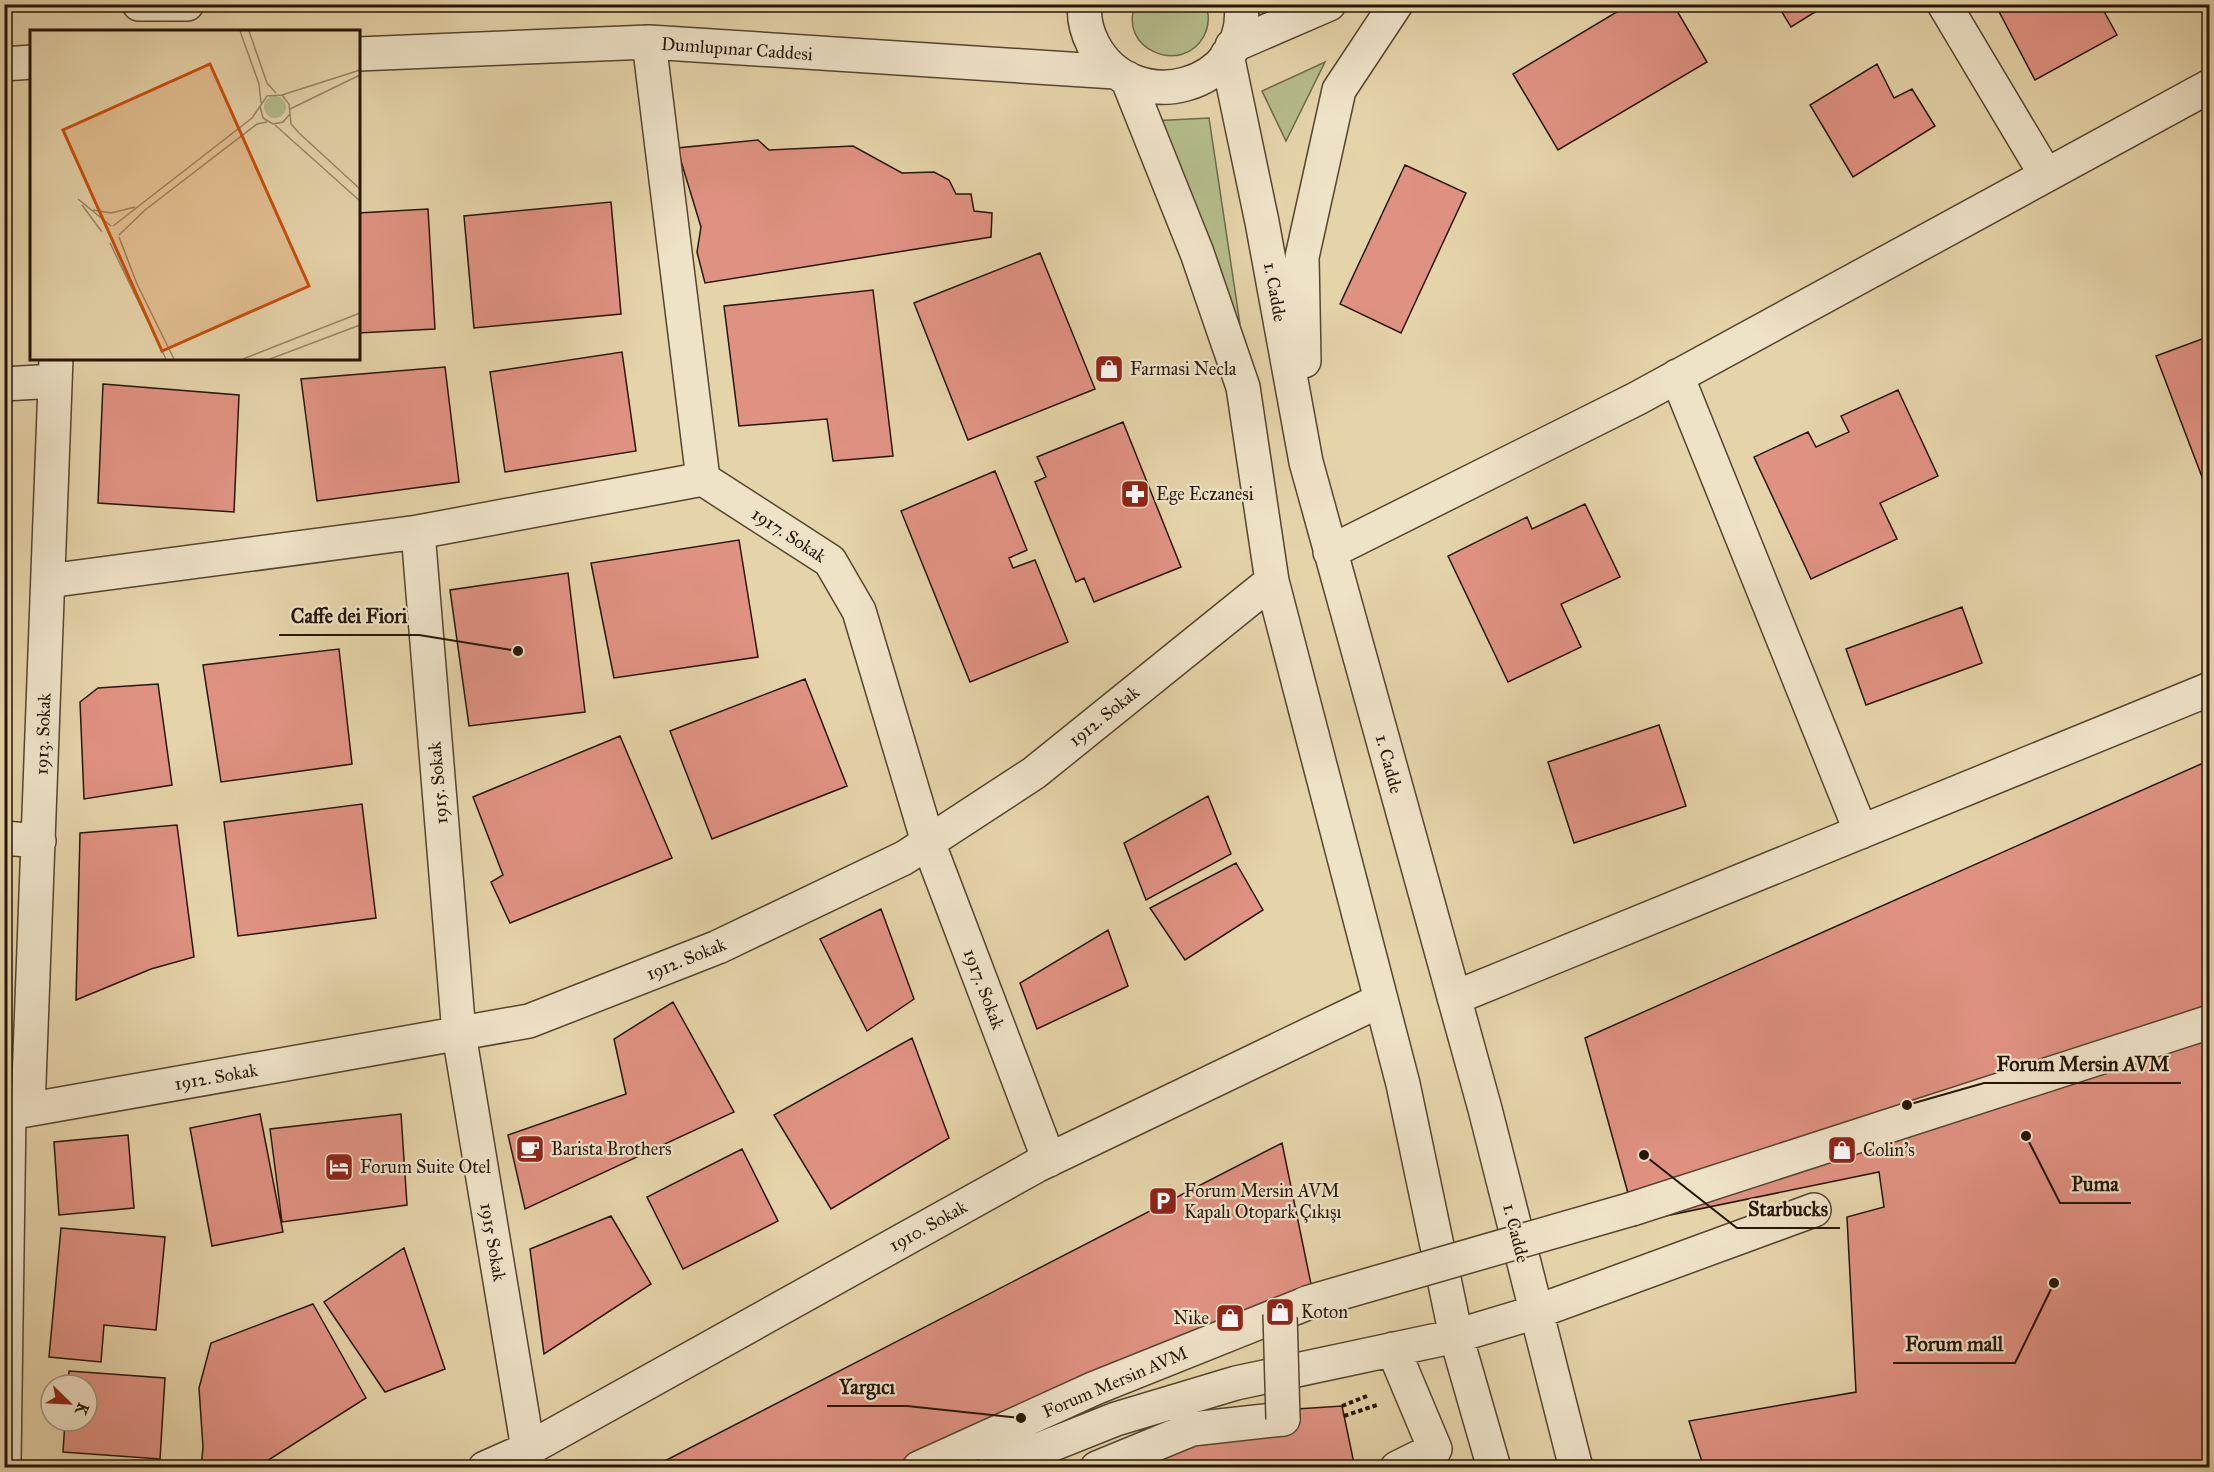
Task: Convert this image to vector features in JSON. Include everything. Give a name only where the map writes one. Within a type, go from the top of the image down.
[{"type":"street","points":[[139,4],[187,4]]},
{"type":"street","points":[[1085,4],[1088,34],[1099,55],[1121,75],[1197,253],[1243,387],[1272,581],[1402,1084],[1456,1336],[1494,1467]]},
{"type":"street","points":[[1230,50],[1238,34],[1241,4]]},
{"type":"street","points":[[1230,50],[1329,4]]},
{"type":"street","points":[[1306,462],[1302,257],[1339,90],[1396,4]]},
{"type":"street","points":[[1944,4],[2046,175]]},
{"type":"street","points":[[48,581],[418,532],[703,479],[649,42]]},
{"type":"street","name":"Dumlupınar Caddesi","points":[[360,54],[649,42],[1121,75],[1137,84],[1162,88],[1187,85],[1210,73],[1230,50]]},
{"type":"street","name":"1. Cadde","points":[[1230,50],[1306,462],[1454,998],[1576,1467]]},
{"type":"street","points":[[4,64],[30,62]]},
{"type":"street","points":[[1330,552],[1677,376],[2210,86]]},
{"type":"street","points":[[4,384],[55,370]]},
{"type":"street","name":"1913. Sokak","points":[[4,1461],[14,1112],[39,842],[55,370]]},
{"type":"street","points":[[1677,376],[1861,831]]},
{"type":"street","name":"1917. Sokak","points":[[703,479],[830,561],[860,611],[928,842],[1049,1160]]},
{"type":"street","name":"1915. Sokak","points":[[418,532],[459,1034]]},
{"type":"street","name":"1912. Sokak","points":[[14,1112],[529,1022],[718,946],[904,858],[1034,773],[1272,581]]},
{"type":"street","points":[[1454,998],[2210,689]]},
{"type":"street","points":[[4,838],[39,842]]},
{"type":"street","name":"1910. Sokak","points":[[485,1467],[529,1458],[1049,1160],[1379,1001]]},
{"type":"street","name":"Forum Mersin AVM","points":[[919,1467],[1095,1388],[1293,1309],[1632,1209],[2210,1022]]},
{"type":"street","name":"1915 Sokak","points":[[459,1034],[529,1458]]},
{"type":"street","name":"Forum Mersin AVM","points":[[993,1467],[1116,1419],[1236,1383],[1456,1336],[1536,1312],[1814,1210]]},
{"type":"street","points":[[1098,1467],[1192,1429],[1283,1419],[1293,1309]]},
{"type":"street","points":[[1393,1349],[1434,1449],[1397,1467]]},
{"type":"green space","points":[[1136,4],[1205,5],[1208,16],[1206,32],[1194,48],[1181,54],[1168,55],[1154,52],[1143,44],[1135,33],[1132,20]]},
{"type":"green space","points":[[1256,4],[1306,5],[1264,28]]},
{"type":"green space","points":[[1325,62],[1286,141],[1262,91]]},
{"type":"green space","points":[[1209,118],[1240,324],[1151,121]]},
{"type":"building","points":[[1630,4],[1673,4],[1707,62],[1558,150],[1513,74]]},
{"type":"building","points":[[1777,4],[1828,4],[1791,27]]},
{"type":"building","points":[[1995,4],[2100,4],[2117,35],[2035,80]]},
{"type":"building","points":[[1877,64],[1894,98],[1912,89],[1935,126],[1853,177],[1810,105]]},
{"type":"building","points":[[758,140],[769,150],[853,146],[902,173],[934,172],[949,180],[956,194],[971,194],[974,211],[992,213],[991,237],[705,283],[697,252],[701,227],[677,148]]},
{"type":"building","points":[[1405,165],[1466,193],[1401,333],[1340,304]]},
{"type":"building","points":[[611,202],[621,314],[474,328],[464,216]]},
{"type":"building","points":[[428,209],[435,329],[360,333],[360,213]]},
{"type":"building","points":[[1040,253],[1095,389],[968,440],[914,303]]},
{"type":"building","points":[[873,290],[893,456],[833,461],[827,419],[739,426],[724,306]]},
{"type":"building","points":[[2210,336],[2210,498],[2156,356]]},
{"type":"building","points":[[622,352],[636,451],[505,472],[490,372]]},
{"type":"building","points":[[445,367],[459,482],[317,501],[301,379]]},
{"type":"building","points":[[103,384],[239,395],[234,512],[98,503]]},
{"type":"building","points":[[1898,390],[1938,476],[1880,503],[1897,539],[1811,579],[1754,457],[1808,432],[1816,447],[1849,432],[1841,416]]},
{"type":"building","points":[[1123,422],[1181,567],[1094,602],[1084,578],[1076,582],[1035,482],[1046,477],[1037,457]]},
{"type":"building","points":[[995,471],[1027,550],[1009,558],[1013,568],[1035,560],[1068,642],[970,682],[901,511]]},
{"type":"building","points":[[1585,504],[1620,577],[1561,604],[1581,647],[1508,682],[1448,556],[1527,517],[1532,529]]},
{"type":"building","points":[[739,540],[758,657],[614,678],[591,563]]},
{"type":"building","points":[[568,573],[585,712],[469,726],[450,590]]},
{"type":"building","points":[[1962,607],[1982,663],[1866,705],[1846,649]]},
{"type":"building","points":[[339,649],[352,764],[221,782],[203,665]]},
{"type":"building","points":[[805,679],[847,786],[712,839],[670,731]]},
{"type":"building","points":[[158,684],[172,785],[84,799],[80,702],[98,688]]},
{"type":"building","points":[[1659,725],[1686,806],[1574,843],[1548,762]]},
{"type":"building","points":[[620,736],[672,858],[510,923],[491,882],[503,875],[473,797]]},
{"type":"building","points":[[2210,760],[2210,1468],[1704,1468],[1689,1421],[1856,1392],[1847,1217],[1884,1207],[1879,1172],[1636,1222],[1585,1038]]},
{"type":"building","points":[[1208,796],[1231,854],[1146,900],[1124,843]]},
{"type":"building","points":[[362,804],[376,918],[238,936],[224,822]]},
{"type":"building","points":[[177,825],[194,957],[151,969],[76,1000],[80,833]]},
{"type":"building","points":[[1236,863],[1263,910],[1185,960],[1150,908]]},
{"type":"building","points":[[881,909],[914,999],[867,1031],[820,939]]},
{"type":"building","points":[[1108,930],[1128,986],[1037,1029],[1020,983]]},
{"type":"building","points":[[673,1002],[734,1112],[525,1209],[508,1135],[626,1094],[614,1039]]},
{"type":"building","points":[[912,1038],[949,1138],[831,1209],[774,1115]]},
{"type":"building","points":[[260,1114],[283,1232],[212,1246],[190,1128]]},
{"type":"building","name":"Forum Suite Otel","points":[[401,1114],[407,1205],[282,1222],[270,1129]]},
{"type":"building","points":[[128,1135],[134,1208],[59,1215],[54,1142]]},
{"type":"building","points":[[1282,1143],[1311,1284],[957,1434],[899,1468],[651,1468]]},
{"type":"building","points":[[742,1149],[778,1221],[683,1269],[647,1197]]},
{"type":"building","points":[[611,1216],[651,1284],[544,1354],[530,1249]]},
{"type":"building","points":[[61,1228],[165,1237],[156,1330],[104,1325],[101,1362],[49,1357]]},
{"type":"building","points":[[404,1248],[445,1369],[385,1392],[324,1302]]},
{"type":"building","points":[[313,1304],[366,1398],[256,1468],[201,1468],[203,1447],[199,1388],[211,1343]]},
{"type":"building","points":[[69,1371],[96,1373],[69,1373]]},
{"type":"building","points":[[99,1373],[165,1378],[160,1459],[63,1452],[64,1433],[99,1433]]},
{"type":"building","points":[[1342,1406],[1355,1468],[1069,1468],[1190,1416]]},
{"type":"building","points":[[71,1463],[137,1468],[70,1468]]},
{"type":"place","name":"Farmasi Necla","points":[[1109,369]]},
{"type":"place","name":"Ege Eczanesi","points":[[1135,494]]},
{"type":"place","name":"Caffe dei Fiori","points":[[518,651]]},
{"type":"place","name":"Forum Mersin AVM","points":[[1907,1105]]},
{"type":"place","name":"Puma","points":[[2026,1136]]},
{"type":"place","name":"Barista Brothers","points":[[530,1149]]},
{"type":"place","name":"Colin's","points":[[1842,1150]]},
{"type":"place","name":"Starbucks","points":[[1644,1155]]},
{"type":"place","name":"Forum Suite Otel","points":[[339,1167]]},
{"type":"place","name":"Forum Mersin AVM Kapalı Otopark Çıkışı","points":[[1163,1201]]},
{"type":"place","name":"Forum mall","points":[[2054,1283]]},
{"type":"place","name":"Koton","points":[[1280,1312]]},
{"type":"place","name":"Nike","points":[[1230,1318]]},
{"type":"place","name":"Yargıcı","points":[[1021,1418]]}]
